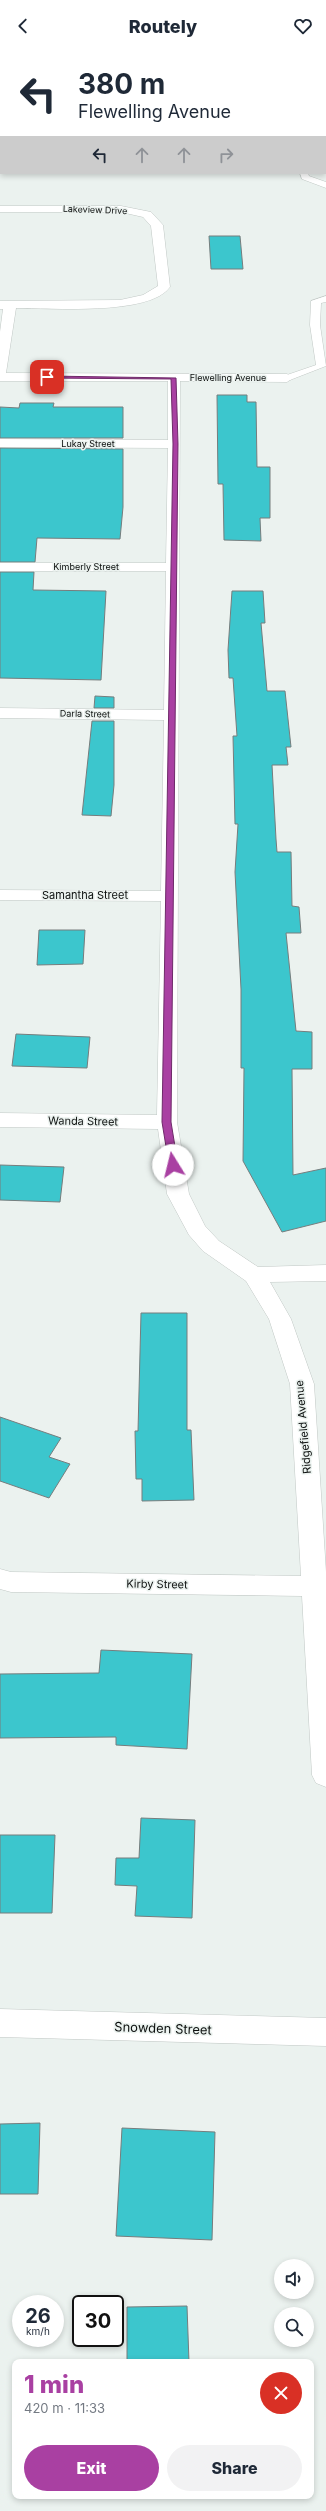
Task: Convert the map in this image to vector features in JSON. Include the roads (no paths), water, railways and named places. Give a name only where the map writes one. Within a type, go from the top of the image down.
[{"type":"street","name":"Lakeview Drive","points":[[0,209],[121,209],[147,214],[157,225],[164,288],[147,298],[120,304],[5,305],[0,376]]},
{"type":"street","name":"Flewelling Avenue","points":[[0,376],[287,378]]},
{"type":"street","name":"Ridgefield Avenue","points":[[174,378],[175,444],[167,1122],[178,1194],[197,1230],[211,1246],[254,1275],[280,1319],[302,1384],[326,1775]]},
{"type":"street","name":"Lukay Street","points":[[0,443],[175,444]]},
{"type":"street","name":"Kimberly Street","points":[[0,567],[173,567]]},
{"type":"street","name":"Darla Street","points":[[0,713],[171,715]]},
{"type":"street","name":"Samantha Street","points":[[0,895],[169,896]]},
{"type":"street","name":"Wanda Street","points":[[0,1120],[167,1122]]},
{"type":"street","points":[[254,1275],[326,1274]]},
{"type":"street","name":"Kirby Street","points":[[0,1579],[11,1582],[314,1586]]},
{"type":"street","name":"Snowden Street","points":[[0,2023],[326,2032]]},
{"type":"lane","points":[[304,174],[305,177],[326,185]]},
{"type":"lane","points":[[287,378],[321,366],[315,325],[316,301],[326,299]]}]
